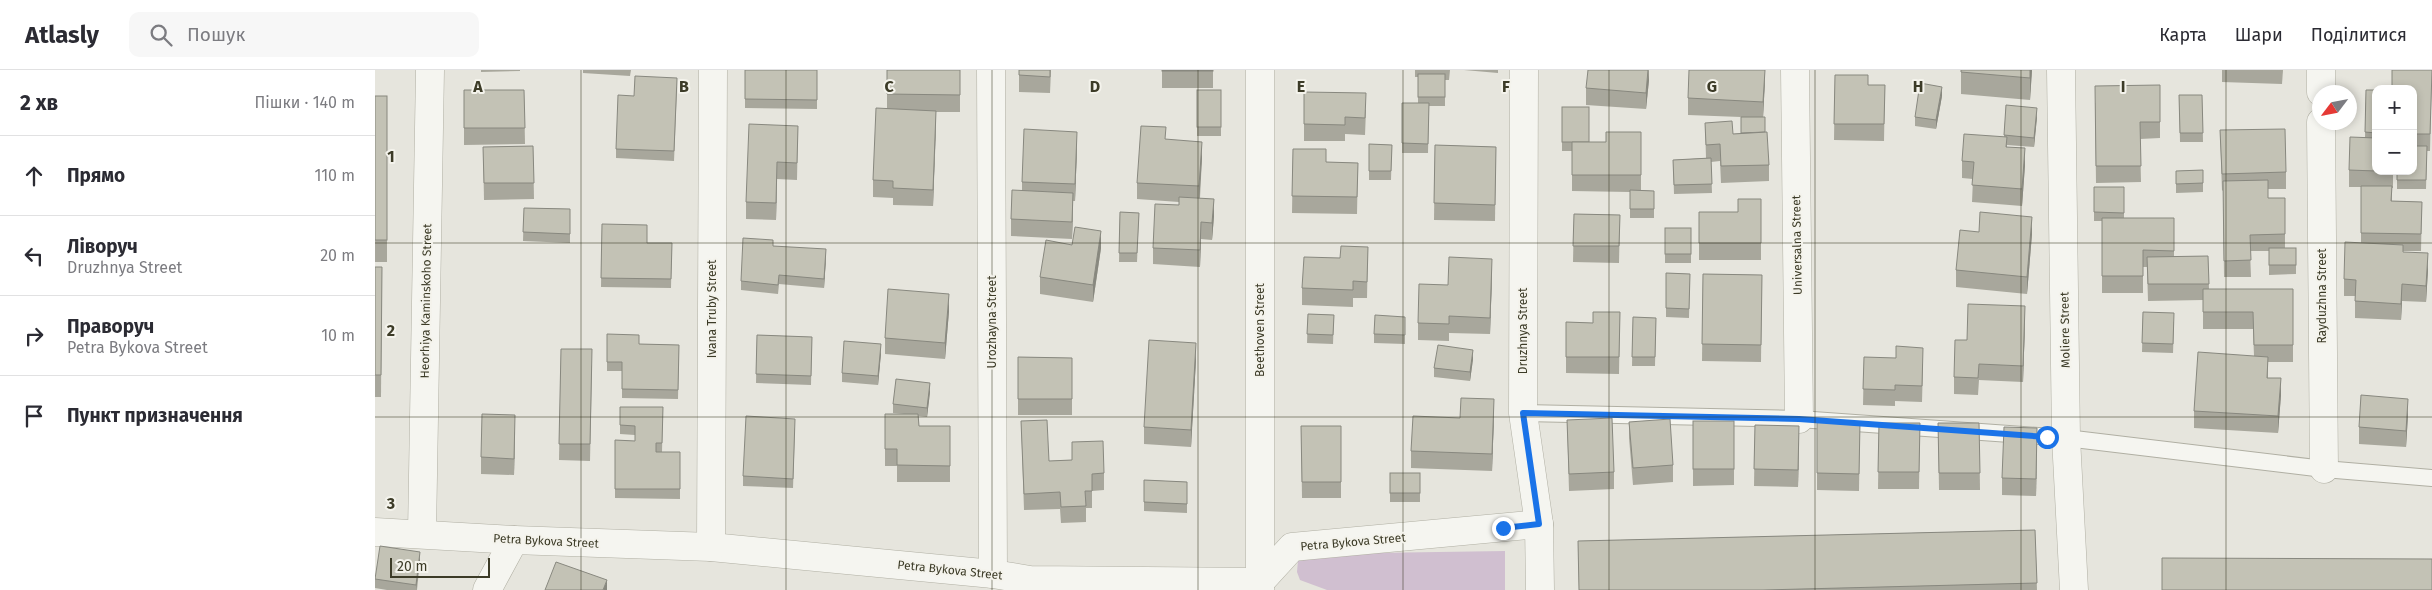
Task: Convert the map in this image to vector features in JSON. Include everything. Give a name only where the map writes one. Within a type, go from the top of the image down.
[{"type":"street","name":"Heorhiya Kaminskoho Street","points":[[422,533],[430,70]]},
{"type":"street","name":"Ivana Truby Street","points":[[711,547],[713,70]]},
{"type":"street","name":"Urozhayna Street","points":[[991,70],[993,574]]},
{"type":"street","name":"Beethoven Street","points":[[1260,70],[1267,587]]},
{"type":"street","name":"Druzhnya Street","points":[[1524,70],[1523,413],[1539,524],[1540,590]]},
{"type":"street","name":"Universalna Street","points":[[1795,70],[1799,419]]},
{"type":"street","name":"Moliere Street","points":[[2061,70],[2066,438],[2074,590]]},
{"type":"street","points":[[2321,70],[2321,85]]},
{"type":"street","name":"Rayduzhna Street","points":[[2321,130],[2324,469]]},
{"type":"street","name":"Petra Bykova Street","points":[[375,532],[422,533],[514,540],[711,547],[993,574],[1028,585],[1267,587],[1292,547],[1539,524]]},
{"type":"street","points":[[487,590],[514,540]]},
{"type":"lane","points":[[1523,413],[1799,419],[2066,438],[2324,469],[2432,478]]},
{"type":"shaded area","points":[[1505,551],[1505,590],[1327,590],[1300,580],[1297,572],[1298,560],[1305,554]]},
{"type":"building","points":[[745,70],[817,70],[817,100],[745,99]]},
{"type":"building","points":[[887,70],[960,70],[960,95],[887,94]]},
{"type":"building","points":[[1019,70],[1050,70],[1050,77],[1019,75]]},
{"type":"building","points":[[1213,70],[1213,71],[1162,71]]},
{"type":"building","points":[[1588,70],[1648,70],[1646,93],[1586,88]]},
{"type":"building","points":[[1689,70],[1765,70],[1763,102],[1688,98]]},
{"type":"building","points":[[1961,70],[2030,70],[2030,78],[1961,72]]},
{"type":"building","points":[[2392,70],[2432,70],[2430,134],[2417,134],[2417,85],[2392,85]]},
{"type":"building","points":[[1418,74],[1445,74],[1445,97],[1418,97]]},
{"type":"building","points":[[1835,75],[1868,75],[1868,85],[1885,85],[1884,124],[1834,124]]},
{"type":"building","points":[[635,76],[677,78],[674,151],[616,149],[618,95],[634,96]]},
{"type":"building","points":[[1920,83],[1942,87],[1936,120],[1915,117]]},
{"type":"building","points":[[2160,85],[2160,122],[2140,122],[2141,166],[2096,166],[2095,86]]},
{"type":"building","points":[[464,90],[524,90],[525,128],[464,128]]},
{"type":"building","points":[[1197,90],[1221,90],[1221,127],[1197,127]]},
{"type":"building","points":[[2366,90],[2372,90],[2372,133],[2365,132]]},
{"type":"building","points":[[1304,92],[1366,93],[1365,118],[1345,117],[1345,125],[1304,124]]},
{"type":"building","points":[[2179,95],[2202,95],[2203,133],[2180,133]]},
{"type":"building","points":[[375,96],[387,96],[387,240],[375,240]]},
{"type":"building","points":[[1402,103],[1429,103],[1428,144],[1402,143]]},
{"type":"building","points":[[2006,105],[2037,108],[2034,138],[2004,135]]},
{"type":"building","points":[[1562,107],[1589,107],[1589,142],[1562,142]]},
{"type":"building","points":[[876,108],[936,111],[933,190],[893,188],[893,181],[873,180]]},
{"type":"building","points":[[1741,117],[1765,117],[1765,132],[1741,133]]},
{"type":"building","points":[[1732,121],[1733,134],[1767,132],[1769,165],[1721,166],[1720,144],[1706,145],[1705,123]]},
{"type":"building","points":[[749,124],[798,126],[797,163],[777,162],[776,203],[746,202]]},
{"type":"building","points":[[1141,126],[1166,127],[1165,139],[1202,142],[1199,186],[1137,183]]},
{"type":"building","points":[[1024,129],[1077,132],[1075,184],[1022,182]]},
{"type":"building","points":[[2285,129],[2286,172],[2222,174],[2220,130]]},
{"type":"building","points":[[1606,132],[1641,132],[1641,175],[1572,175],[1572,142],[1606,142]]},
{"type":"building","points":[[1964,134],[2007,137],[2006,147],[2025,148],[2022,189],[1972,185],[1974,162],[1962,161]]},
{"type":"building","points":[[2350,137],[2372,138],[2372,171],[2349,170]]},
{"type":"building","points":[[1369,144],[1392,145],[1391,171],[1369,171]]},
{"type":"building","points":[[1435,145],[1496,147],[1495,205],[1434,203]]},
{"type":"building","points":[[533,146],[534,183],[484,183],[483,147]]},
{"type":"building","points":[[2417,146],[2427,146],[2426,180],[2397,180],[2397,175],[2417,175]]},
{"type":"building","points":[[1293,149],[1326,149],[1326,162],[1358,163],[1357,197],[1292,196]]},
{"type":"building","points":[[1711,158],[1712,184],[1674,185],[1673,160]]},
{"type":"building","points":[[2203,170],[2203,183],[2176,184],[2176,171]]},
{"type":"building","points":[[2268,180],[2268,198],[2285,198],[2285,234],[2250,235],[2251,260],[2224,261],[2223,181]]},
{"type":"building","points":[[2361,186],[2392,186],[2391,201],[2422,202],[2421,234],[2361,233]]},
{"type":"building","points":[[2094,187],[2124,187],[2124,213],[2094,212]]},
{"type":"building","points":[[1012,190],[1073,193],[1072,222],[1011,219]]},
{"type":"building","points":[[1630,190],[1654,191],[1654,209],[1630,209]]},
{"type":"building","points":[[1179,197],[1214,199],[1212,223],[1201,222],[1200,250],[1153,248],[1155,204],[1179,205]]},
{"type":"building","points":[[1738,199],[1761,199],[1761,243],[1699,243],[1699,212],[1738,212]]},
{"type":"building","points":[[524,208],[570,209],[570,234],[523,232]]},
{"type":"building","points":[[1120,212],[1139,213],[1137,253],[1119,253]]},
{"type":"building","points":[[1980,212],[2032,217],[2027,277],[1956,270],[1960,230],[1979,232]]},
{"type":"building","points":[[1574,214],[1620,215],[1619,246],[1573,246]]},
{"type":"building","points":[[2102,218],[2174,218],[2174,251],[2143,250],[2143,276],[2102,276]]},
{"type":"building","points":[[602,224],[647,225],[647,243],[672,243],[671,279],[601,278]]},
{"type":"building","points":[[1075,227],[1101,231],[1093,285],[1040,277],[1046,240],[1072,245]]},
{"type":"building","points":[[1665,228],[1691,228],[1691,254],[1665,254]]},
{"type":"building","points":[[743,238],[773,240],[773,246],[826,249],[824,279],[779,275],[778,285],[741,281]]},
{"type":"building","points":[[2345,242],[2403,245],[2403,252],[2428,253],[2426,286],[2402,284],[2401,304],[2355,301],[2356,280],[2344,279]]},
{"type":"building","points":[[1341,246],[1368,247],[1367,282],[1353,281],[1353,290],[1302,288],[1304,257],[1340,258]]},
{"type":"building","points":[[2269,248],[2296,248],[2296,265],[2269,265]]},
{"type":"building","points":[[2208,256],[2209,284],[2148,284],[2147,257]]},
{"type":"building","points":[[1449,257],[1492,259],[1490,318],[1449,316],[1449,324],[1418,323],[1419,284],[1448,285]]},
{"type":"building","points":[[375,267],[382,267],[381,375],[375,375]]},
{"type":"building","points":[[1666,273],[1690,274],[1689,309],[1666,308]]},
{"type":"building","points":[[1703,274],[1762,275],[1761,345],[1702,344]]},
{"type":"building","points":[[888,289],[949,294],[945,343],[885,338]]},
{"type":"building","points":[[2203,289],[2293,289],[2293,345],[2254,345],[2253,312],[2203,312]]},
{"type":"building","points":[[1968,304],[2025,306],[2023,366],[1979,364],[1978,378],[1954,377],[1955,340],[1967,340]]},
{"type":"building","points":[[1593,312],[1620,312],[1619,357],[1566,357],[1566,322],[1593,323]]},
{"type":"building","points":[[2143,312],[2174,313],[2173,344],[2142,343]]},
{"type":"building","points":[[1308,314],[1334,315],[1333,335],[1307,334]]},
{"type":"building","points":[[1375,315],[1405,317],[1405,335],[1374,334]]},
{"type":"building","points":[[1633,317],[1656,318],[1655,357],[1632,357]]},
{"type":"building","points":[[607,334],[639,335],[639,344],[679,345],[678,390],[622,389],[622,362],[607,362]]},
{"type":"building","points":[[757,335],[812,337],[811,376],[756,374]]},
{"type":"building","points":[[1149,340],[1196,343],[1191,430],[1144,427]]},
{"type":"building","points":[[844,341],[881,344],[878,376],[842,373]]},
{"type":"building","points":[[1438,345],[1473,350],[1470,372],[1434,368]]},
{"type":"building","points":[[1896,346],[1923,348],[1922,386],[1895,385],[1895,390],[1863,389],[1864,357],[1896,358]]},
{"type":"building","points":[[561,349],[592,349],[590,444],[559,444]]},
{"type":"building","points":[[2198,352],[2268,357],[2267,378],[2281,378],[2278,416],[2194,411]]},
{"type":"building","points":[[1018,357],[1072,358],[1072,399],[1018,399]]},
{"type":"building","points":[[896,379],[930,383],[927,408],[893,404]]},
{"type":"building","points":[[2361,395],[2408,399],[2406,431],[2359,427]]},
{"type":"building","points":[[1461,398],[1494,399],[1492,454],[1411,451],[1413,416],[1460,418]]},
{"type":"building","points":[[620,407],[663,407],[662,443],[656,443],[656,452],[680,452],[680,489],[615,489],[615,440],[635,441],[635,426],[620,425]]},
{"type":"building","points":[[482,414],[515,415],[514,459],[481,457]]},
{"type":"building","points":[[885,414],[918,414],[919,426],[950,426],[950,466],[897,465],[897,449],[885,449]]},
{"type":"building","points":[[746,416],[795,419],[793,479],[743,476]]},
{"type":"building","points":[[1612,418],[1614,472],[1569,474],[1567,420]]},
{"type":"building","points":[[1670,419],[1673,465],[1633,468],[1629,422]]},
{"type":"building","points":[[1047,420],[1049,461],[1072,460],[1072,442],[1103,441],[1104,473],[1092,474],[1092,491],[1085,491],[1086,506],[1061,507],[1060,492],[1024,494],[1021,421]]},
{"type":"building","points":[[1693,421],[1734,421],[1734,469],[1693,469]]},
{"type":"building","points":[[1817,422],[1860,423],[1859,474],[1817,473]]},
{"type":"building","points":[[1879,423],[1920,423],[1919,472],[1878,472]]},
{"type":"building","points":[[1938,423],[1979,423],[1980,473],[1939,473]]},
{"type":"building","points":[[1755,425],[1799,426],[1798,470],[1754,469]]},
{"type":"building","points":[[1301,426],[1341,426],[1341,482],[1302,482]]},
{"type":"building","points":[[2004,427],[2037,428],[2036,479],[2002,478]]},
{"type":"building","points":[[1390,473],[1420,473],[1420,493],[1390,493]]},
{"type":"building","points":[[1144,480],[1187,482],[1187,504],[1144,502]]},
{"type":"building","points":[[2035,530],[2037,583],[1763,590],[1579,590],[1578,541]]},
{"type":"building","points":[[380,546],[420,552],[416,585],[375,579]]},
{"type":"building","points":[[2162,558],[2432,559],[2432,590],[2162,590]]},
{"type":"building","points":[[556,562],[607,580],[603,590],[545,590]]},
{"type":"route","points":[[1503,528],[1539,524],[1523,413],[1799,419],[2047,437]]}]
